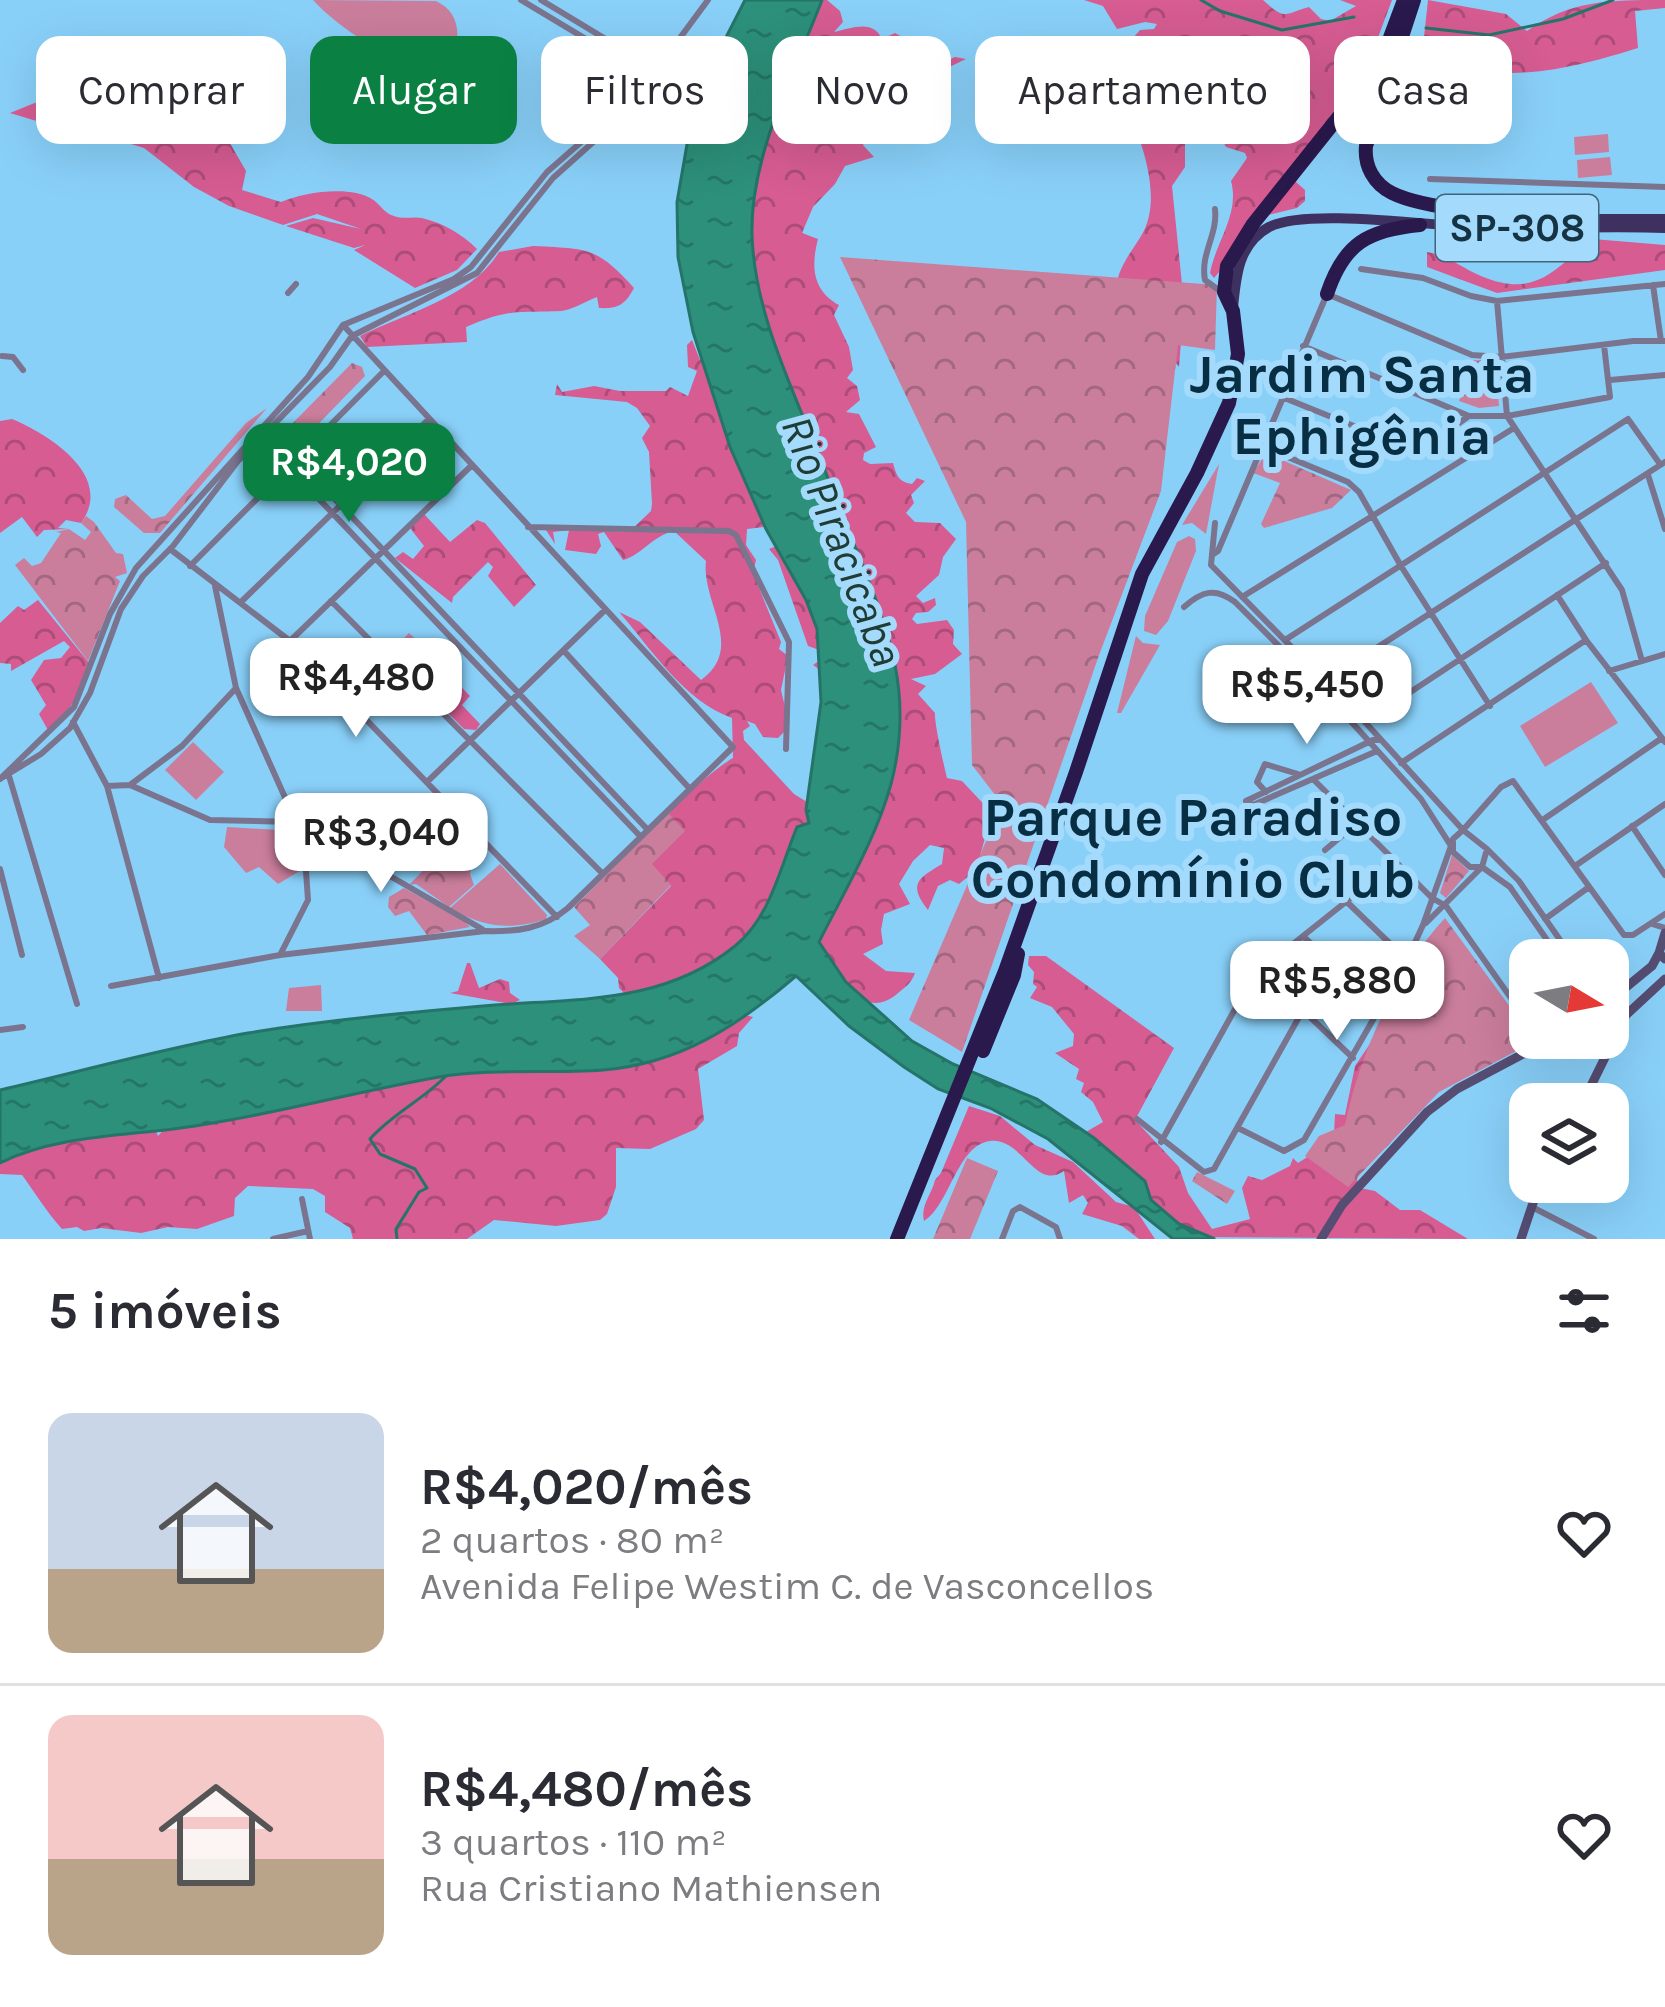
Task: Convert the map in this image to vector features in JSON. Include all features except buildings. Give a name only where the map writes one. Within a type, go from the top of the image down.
[{"type":"highway","points":[[1394,36],[1404,0]]},
{"type":"highway","points":[[1401,36],[1414,0]]},
{"type":"highway","points":[[906,1239],[1076,772],[1142,574],[1229,403],[1238,354],[1233,311],[1223,292],[1234,250],[1334,127]]},
{"type":"highway","points":[[1367,144],[1367,164],[1379,184],[1409,198],[1565,219]]},
{"type":"highway","points":[[1325,296],[1343,258],[1358,242],[1386,228],[1420,225]]},
{"type":"highway","points":[[897,1239],[953,1113]]},
{"type":"main road","name":"SP-308","points":[[1233,311],[1236,275],[1246,248],[1262,231],[1291,220],[1665,223]]},
{"type":"main road","name":"SP-308","points":[[1369,220],[1420,225],[1665,223]]},
{"type":"street","points":[[521,0],[540,3],[593,36]]},
{"type":"street","points":[[681,36],[708,0]]},
{"type":"street","points":[[33,754],[70,713],[119,593],[158,541],[341,353],[352,336],[477,273],[553,178],[647,94],[693,20]]},
{"type":"street","points":[[266,426],[308,377],[343,325],[454,279],[471,267],[547,172],[578,144]]},
{"type":"street","points":[[1430,179],[1665,187]]},
{"type":"street","points":[[1215,209],[1217,223],[1202,266],[1205,280],[1223,292]]},
{"type":"street","points":[[1361,269],[1423,278],[1497,301],[1665,284]]},
{"type":"street","points":[[288,293],[296,284]]},
{"type":"street","points":[[1211,555],[1218,551],[1325,296],[1461,352],[1501,357],[1663,341],[1653,285]]},
{"type":"street","points":[[1497,301],[1507,416],[1622,590],[1642,661]]},
{"type":"street","points":[[111,986],[280,955],[485,931],[512,932],[557,917],[733,747],[343,325]]},
{"type":"street","points":[[330,344],[341,353]]},
{"type":"street","points":[[1304,346],[1469,416],[1507,416],[1612,394],[1604,345]]},
{"type":"street","points":[[341,353],[360,347]]},
{"type":"street","points":[[2,356],[13,357],[23,370]]},
{"type":"street","points":[[190,566],[383,372]]},
{"type":"street","points":[[1610,380],[1665,375]]},
{"type":"street","points":[[1282,397],[1415,452],[1422,452],[1469,416]]},
{"type":"street","points":[[1283,640],[1628,419],[1663,463],[1322,684]]},
{"type":"street","points":[[242,601],[428,420]]},
{"type":"street","points":[[266,426],[647,829]]},
{"type":"street","points":[[1238,600],[1514,428]]},
{"type":"street","points":[[257,435],[640,836]]},
{"type":"street","points":[[146,572],[171,547],[257,435]]},
{"type":"street","points":[[1261,446],[1348,482],[1359,492],[1490,706]]},
{"type":"street","points":[[290,641],[471,466]]},
{"type":"street","points":[[1648,473],[1665,529]]},
{"type":"street","points":[[1215,524],[1211,565],[1238,600],[1365,722],[1462,830],[1519,881],[1559,939]]},
{"type":"street","points":[[528,527],[729,531],[736,535],[789,642],[786,749]]},
{"type":"street","points":[[166,533],[166,544],[190,566],[290,641],[557,917]]},
{"type":"street","points":[[77,1004],[9,776],[0,779],[73,723],[90,693],[121,609],[156,556],[158,541]]},
{"type":"street","points":[[1365,722],[1606,562]]},
{"type":"street","points":[[214,586],[236,688],[300,824],[308,900],[280,955]]},
{"type":"street","points":[[1184,607],[1206,592],[1219,593],[1238,600],[1283,640],[1434,814],[1466,864],[1482,867],[1510,887],[1546,939]]},
{"type":"street","points":[[1543,820],[1664,739],[1557,595]]},
{"type":"street","points":[[331,601],[602,873]]},
{"type":"street","points":[[428,781],[605,610]]},
{"type":"street","points":[[1401,763],[1586,640]]},
{"type":"street","points":[[563,650],[690,789]]},
{"type":"street","points":[[1609,671],[1665,654]]},
{"type":"street","points":[[130,784],[182,746],[236,688]]},
{"type":"street","points":[[70,713],[107,786],[158,978]]},
{"type":"street","points":[[1377,751],[1250,803],[1298,774],[1382,740]]},
{"type":"street","points":[[1273,796],[1257,782],[1265,764],[1298,774]]},
{"type":"street","points":[[1313,779],[1445,906],[1509,995]]},
{"type":"street","points":[[1238,1128],[1284,1151],[1308,1135],[1424,926],[1451,846],[1507,782],[1518,786],[1624,935],[1633,935],[1665,914]]},
{"type":"street","points":[[107,786],[130,784],[210,820],[300,824],[485,931]]},
{"type":"street","points":[[1575,866],[1665,804]]},
{"type":"street","points":[[1325,850],[1356,824]]},
{"type":"street","points":[[1632,826],[1665,875]]},
{"type":"street","points":[[1424,926],[1482,867],[1487,849]]},
{"type":"street","points":[[1161,1142],[1260,969],[1396,862]]},
{"type":"street","points":[[0,868],[22,955]]},
{"type":"street","points":[[1416,882],[1428,885],[1439,877]]},
{"type":"street","points":[[1545,919],[1589,886]]},
{"type":"street","points":[[1347,902],[1407,960]]},
{"type":"street","points":[[1629,985],[1662,956],[1665,930],[1652,924]]},
{"type":"street","points":[[1305,938],[1380,1008]]},
{"type":"street","points":[[1245,955],[1353,1058]]},
{"type":"street","points":[[1629,1013],[1663,981],[1652,966]]},
{"type":"street","points":[[1137,1119],[1161,1142],[1206,1172],[1216,1167],[1304,1010]]},
{"type":"street","points":[[0,1030],[22,1027]]},
{"type":"street","points":[[1321,1239],[1342,1204],[1427,1112],[1512,1059]]},
{"type":"street","points":[[273,1239],[309,1235],[302,1199]]},
{"type":"street","points":[[1521,1239],[1533,1203]]},
{"type":"street","points":[[1002,1239],[1013,1211],[1020,1207],[1056,1227],[1060,1239]]},
{"type":"street","points":[[1532,1207],[1594,1239]]},
{"type":"green space","points":[[313,0],[436,1],[451,13],[457,36],[356,36]]},
{"type":"green space","points":[[802,0],[827,0],[840,11],[843,22],[834,32],[868,27],[880,36],[793,36]]},
{"type":"green space","points":[[1084,0],[1263,0],[1281,13],[1309,7],[1330,21],[1356,6],[1340,0],[1392,0],[1378,36],[1334,36],[1334,114],[1296,182],[1305,190],[1305,201],[1297,208],[1268,215],[1214,278],[1210,273],[1232,205],[1231,181],[1247,158],[1224,144],[1310,144],[1310,36],[1135,36],[1157,24],[1117,29],[1103,6]]},
{"type":"green space","points":[[1428,0],[1506,14],[1527,31],[1559,13],[1591,4],[1665,0],[1665,8],[1635,11],[1638,48],[1556,69],[1512,72],[1512,36],[1424,36]]},
{"type":"green space","points":[[36,102],[36,121],[10,113]]},
{"type":"green space","points":[[772,120],[772,144],[864,144],[874,157],[845,166],[813,207],[802,233],[818,239],[816,276],[823,292],[839,305],[834,315],[849,347],[853,370],[847,378],[857,386],[860,400],[846,412],[859,414],[876,447],[864,453],[863,460],[893,463],[898,477],[907,483],[917,478],[925,481],[911,495],[914,503],[906,513],[915,522],[940,523],[956,539],[943,557],[939,575],[916,596],[923,603],[935,598],[936,605],[912,619],[917,624],[947,620],[954,630],[953,644],[962,654],[935,674],[911,679],[926,686],[918,694],[935,713],[947,778],[962,781],[992,813],[976,870],[959,884],[950,880],[938,886],[928,910],[918,894],[918,883],[942,864],[944,848],[930,845],[899,884],[910,904],[884,914],[883,944],[863,954],[886,971],[915,973],[906,987],[884,1002],[860,998],[849,989],[817,942],[872,601],[869,574],[851,552],[812,451],[814,441],[805,440],[741,245]]},
{"type":"green space","points":[[1608,134],[1609,152],[1575,155],[1574,137]]},
{"type":"green space","points":[[131,144],[230,144],[246,171],[242,190],[281,202],[302,195],[352,192],[372,199],[394,216],[445,226],[477,249],[457,270],[415,288],[354,250],[365,245],[354,248],[286,226],[313,218],[361,229],[317,214],[283,225],[229,206],[194,187],[144,148]]},
{"type":"green space","points":[[1185,144],[1185,167],[1172,186],[1184,304],[1179,367],[1116,286],[1150,208],[1141,145]]},
{"type":"green space","points":[[1610,157],[1612,175],[1578,178],[1577,160]]},
{"type":"green space","points":[[1593,239],[1665,245],[1665,270],[1497,293],[1427,267],[1427,252],[1500,282],[1530,283]]},
{"type":"green space","points":[[533,246],[590,252],[634,288],[624,302],[611,308],[599,308],[597,297],[565,310],[494,317],[466,327],[467,342],[367,347],[360,336],[455,292],[487,268],[499,252]]},
{"type":"green space","points":[[840,257],[1217,285],[1215,350],[1178,345],[1161,491],[962,1052],[909,1020],[1002,804],[972,765],[966,522]]},
{"type":"green space","points":[[692,340],[700,360],[704,353],[761,513],[764,527],[747,529],[746,545],[756,560],[753,573],[781,642],[779,649],[788,656],[781,690],[785,731],[778,738],[763,737],[747,721],[750,726],[743,731],[744,740],[807,802],[809,823],[797,827],[769,903],[745,938],[698,971],[626,995],[600,959],[671,886],[651,865],[662,828],[678,803],[733,758],[732,718],[684,687],[619,612],[640,622],[701,680],[714,667],[721,639],[706,561],[674,531],[623,560],[604,532],[598,534],[601,546],[596,554],[565,550],[569,530],[553,532],[555,544],[544,527],[629,532],[651,511],[652,504],[649,452],[642,438],[650,426],[637,408],[627,402],[555,395],[557,384],[562,392],[594,386],[620,391],[666,391],[670,387],[688,396],[697,371],[688,367],[687,345]]},
{"type":"green space","points":[[1473,360],[1495,361],[1499,406],[1479,408],[1459,401]]},
{"type":"green space","points":[[352,363],[362,367],[365,376],[294,449],[286,448],[282,434]]},
{"type":"green space","points":[[267,408],[160,533],[144,533],[114,507],[115,499],[126,495],[152,519],[165,516],[246,423]]},
{"type":"green space","points":[[12,419],[44,435],[74,459],[84,474],[90,489],[89,506],[81,523],[66,520],[58,528],[69,529],[44,530],[37,537],[22,517],[0,533],[0,421]]},
{"type":"green space","points":[[1266,453],[1351,490],[1332,508],[1264,528],[1261,524],[1280,483],[1253,473]]},
{"type":"green space","points":[[1219,464],[1206,534],[1192,523],[1182,525]]},
{"type":"green space","points":[[424,514],[450,542],[477,520],[485,523],[536,585],[514,607],[488,576],[493,567],[488,562],[452,603],[395,558],[403,552],[413,559],[424,546],[410,528]]},
{"type":"green space","points":[[86,516],[116,553],[123,554],[127,573],[115,577],[120,581],[88,661],[15,565],[24,558],[32,566],[41,563],[61,533],[56,532],[69,529],[85,540],[91,532],[81,523]]},
{"type":"green space","points":[[1189,536],[1195,539],[1196,551],[1168,621],[1156,635],[1144,631],[1145,616],[1177,542]]},
{"type":"green space","points":[[774,547],[799,569],[819,608],[831,651],[828,685],[823,672],[813,665],[823,658],[822,651],[808,646],[778,560],[769,549]]},
{"type":"green space","points":[[38,600],[90,664],[73,703],[49,732],[39,714],[46,705],[31,680],[44,660],[61,658],[70,647],[64,641],[11,671],[11,664],[0,663],[0,623],[18,606],[24,610]]},
{"type":"green space","points":[[409,633],[438,660],[423,680],[390,652]]},
{"type":"green space","points":[[1136,636],[1143,643],[1160,645],[1117,713]]},
{"type":"green space","points":[[438,663],[470,696],[462,705],[480,724],[476,730],[464,729],[414,679],[415,673],[423,679]]},
{"type":"green space","points":[[1591,682],[1618,723],[1545,767],[1520,726]]},
{"type":"green space","points":[[193,742],[224,772],[196,800],[165,770]]},
{"type":"green space","points":[[668,813],[685,831],[652,864],[671,885],[600,959],[574,936],[590,925],[574,907]]},
{"type":"green space","points":[[227,827],[298,831],[308,866],[278,884],[259,867],[246,873],[224,847]]},
{"type":"green space","points":[[468,838],[475,845],[470,874],[474,885],[449,907],[416,884],[409,885],[443,850],[443,856],[451,858]]},
{"type":"green space","points":[[1452,855],[1469,871],[1446,898],[1440,893]]},
{"type":"green space","points":[[500,864],[546,919],[496,925],[450,908]]},
{"type":"green space","points":[[404,888],[470,927],[427,935],[409,911],[395,916],[388,907],[389,897]]},
{"type":"green space","points":[[1445,918],[1509,1005],[1509,1055],[1439,1092],[1348,1187],[1305,1156],[1319,1136],[1345,1125],[1382,1015],[1427,939]]},
{"type":"green space","points":[[1029,956],[1046,956],[1174,1048],[1135,1120],[1179,1167],[1188,1193],[1212,1229],[1250,1219],[1242,1188],[1248,1176],[1262,1180],[1290,1166],[1293,1158],[1298,1163],[1315,1152],[1333,1153],[1335,1114],[1345,1115],[1355,1066],[1378,1032],[1357,1180],[1360,1188],[1375,1191],[1400,1210],[1420,1210],[1468,1239],[1191,1237],[1079,1136],[1103,1122],[1093,1102],[1081,1092],[1084,1083],[1076,1079],[1079,1069],[1055,1053],[1073,1046],[1074,1034],[1052,1007],[1030,998],[1037,987]]},
{"type":"green space","points":[[467,963],[479,988],[500,979],[509,982],[510,993],[520,1000],[511,1004],[450,993],[458,991]]},
{"type":"green space","points":[[321,985],[322,1011],[286,1011],[289,988]]},
{"type":"green space","points":[[736,1013],[753,1017],[739,1033],[737,1046],[698,1069],[704,1120],[696,1129],[650,1149],[616,1148],[616,1187],[607,1214],[600,1220],[556,1226],[494,1220],[467,1239],[353,1239],[350,1228],[325,1212],[325,1196],[313,1189],[248,1186],[235,1198],[234,1216],[197,1229],[84,1231],[62,1229],[22,1175],[0,1174],[0,1153],[155,1129],[158,1136],[165,1128]]},
{"type":"green space","points":[[969,1106],[1000,1116],[1035,1145],[1073,1162],[1116,1202],[1134,1207],[1155,1239],[1139,1239],[1122,1226],[1082,1214],[1088,1203],[1083,1195],[1069,1203],[1064,1171],[1045,1174],[1011,1147],[990,1141],[969,1153],[941,1202],[924,1221],[927,1200]]},
{"type":"green space","points":[[967,1158],[998,1171],[970,1239],[933,1239]]},
{"type":"green space","points":[[1197,1172],[1235,1191],[1227,1204],[1192,1181]]},
{"type":"water","name":"Rio Piracicaba","points":[[745,0],[822,0],[807,36],[772,36],[772,128],[753,205],[754,259],[778,352],[873,592],[898,683],[898,748],[885,805],[819,942],[846,982],[912,1041],[953,1064],[1037,1099],[1145,1181],[1151,1200],[1179,1224],[1215,1239],[1173,1239],[1048,1139],[990,1108],[938,1089],[904,1067],[849,1026],[796,976],[730,1026],[658,1060],[603,1070],[439,1077],[219,1122],[68,1142],[0,1163],[0,1090],[277,1028],[615,996],[677,980],[707,965],[735,946],[757,921],[797,827],[809,823],[806,810],[821,702],[817,629],[730,447],[693,332],[678,257],[677,202],[687,144],[748,144],[748,36],[727,36]]},
{"type":"waterway","points":[[1201,0],[1220,11],[1282,30],[1354,17]]},
{"type":"waterway","points":[[1426,28],[1489,35],[1563,19],[1613,0]]},
{"type":"waterway","points":[[397,1239],[396,1229],[419,1192],[427,1188],[415,1169],[380,1154],[370,1139],[445,1077]]},
{"type":"district","name":"Jardim Santa Ephigênia","points":[[1362,406]]},
{"type":"district","name":"Parque Paradiso Condomínio Club","points":[[1193,848]]}]
